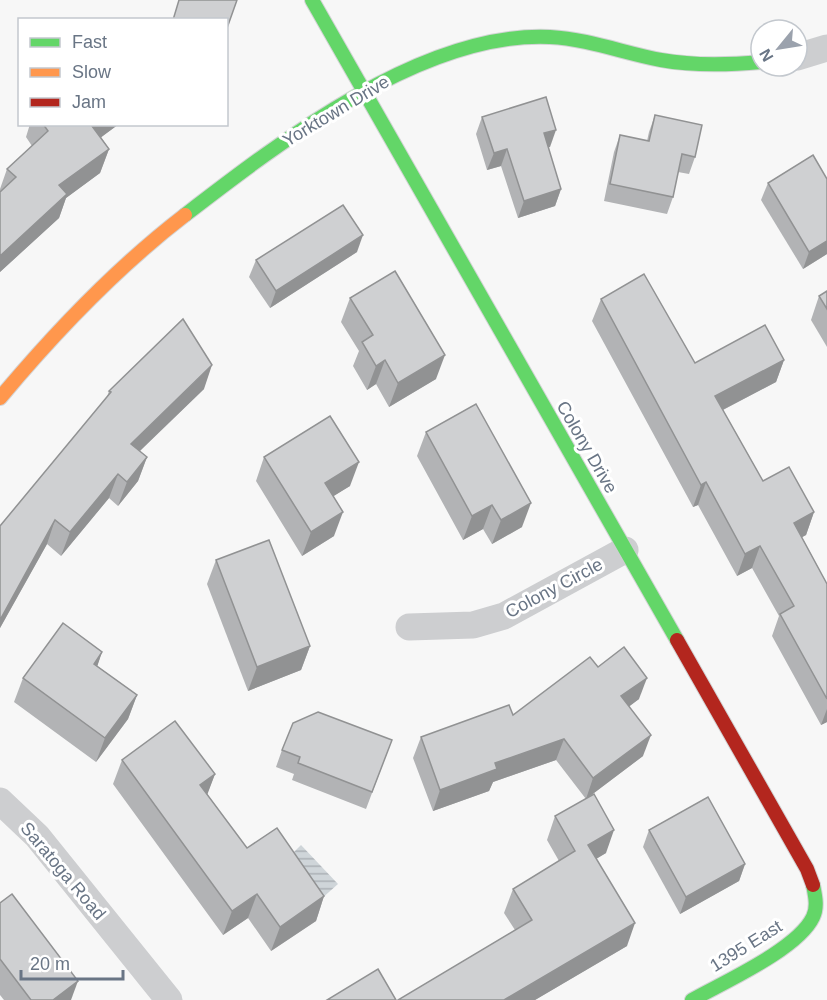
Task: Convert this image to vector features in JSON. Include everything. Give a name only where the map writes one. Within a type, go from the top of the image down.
[{"type":"street","name":"Colony Drive","points":[[312,0],[807,869],[816,901],[814,916]]},
{"type":"street","name":"Yorktown Drive","points":[[0,398],[62,325],[163,230],[273,149],[363,93],[446,52],[481,44],[532,37],[580,39],[651,58],[683,62],[749,63]]},
{"type":"street","points":[[809,53],[827,48]]},
{"type":"street","name":"Colony Circle","points":[[410,627],[472,625],[504,616],[625,550]]},
{"type":"street","name":"Saratoga Road","points":[[0,801],[36,836],[169,1000]]},
{"type":"street","name":"1395 East","points":[[692,1000],[786,945],[806,927],[814,916]]},
{"type":"shaded area","points":[[301,845],[338,884],[320,900],[284,862]]},
{"type":"building","points":[[179,0],[237,0],[228,25],[228,18],[174,18]]},
{"type":"building","points":[[546,97],[556,130],[544,133],[561,189],[524,201],[507,149],[494,153],[482,117]]},
{"type":"building","points":[[655,115],[702,125],[695,157],[682,154],[673,197],[610,184],[620,135],[649,141]]},
{"type":"building","points":[[44,126],[92,126],[109,149],[59,185],[67,194],[0,256],[0,192],[16,177],[7,169],[48,131]]},
{"type":"building","points":[[813,155],[827,179],[827,241],[809,252],[768,183]]},
{"type":"building","points":[[343,205],[363,235],[276,291],[256,260]]},
{"type":"building","points":[[395,271],[445,355],[398,383],[385,360],[376,366],[362,342],[373,335],[350,298]]},
{"type":"building","points":[[644,274],[695,363],[765,325],[784,360],[715,396],[763,481],[789,467],[814,512],[794,523],[827,584],[827,699],[780,614],[794,606],[760,546],[745,554],[706,482],[701,485],[601,299]]},
{"type":"building","points":[[827,291],[827,309],[819,296]]},
{"type":"building","points":[[183,319],[212,365],[131,444],[147,457],[127,482],[118,474],[70,532],[55,520],[0,620],[0,526],[111,392],[109,391]]},
{"type":"building","points":[[476,404],[531,503],[501,520],[492,505],[472,516],[426,432]]},
{"type":"building","points":[[330,416],[359,462],[325,483],[343,512],[311,532],[264,457]]},
{"type":"building","points":[[269,540],[310,646],[257,667],[216,560]]},
{"type":"building","points":[[63,623],[102,652],[94,664],[137,695],[105,738],[23,678]]},
{"type":"building","points":[[624,647],[647,678],[621,696],[651,735],[593,778],[564,739],[495,763],[497,769],[440,790],[421,737],[509,705],[513,715],[590,657],[598,667]]},
{"type":"building","points":[[318,712],[392,740],[372,792],[298,763],[300,757],[282,750],[293,723]]},
{"type":"building","points":[[175,721],[215,774],[200,785],[247,848],[277,828],[324,896],[280,927],[257,894],[232,911],[122,760]]},
{"type":"building","points":[[594,794],[614,830],[588,845],[635,923],[504,1000],[398,1000],[532,920],[513,889],[575,851],[555,816]]},
{"type":"building","points":[[708,797],[745,864],[686,897],[649,830]]},
{"type":"building","points":[[12,894],[78,981],[53,1000],[31,1000],[0,959],[0,903]]},
{"type":"building","points":[[378,969],[396,1000],[327,1000]]},
{"type":"traffic: fast","points":[[312,0],[677,640]]},
{"type":"traffic: fast","points":[[185,215],[265,155],[356,96],[404,71],[453,52],[502,40],[550,37],[578,40],[673,62],[749,63]]},
{"type":"traffic: fast","points":[[692,1000],[777,953],[805,929],[815,913],[816,901],[813,885]]},
{"type":"traffic: slow","points":[[0,398],[88,301],[185,215]]},
{"type":"traffic: jam","points":[[677,640],[807,869],[813,885]]}]
